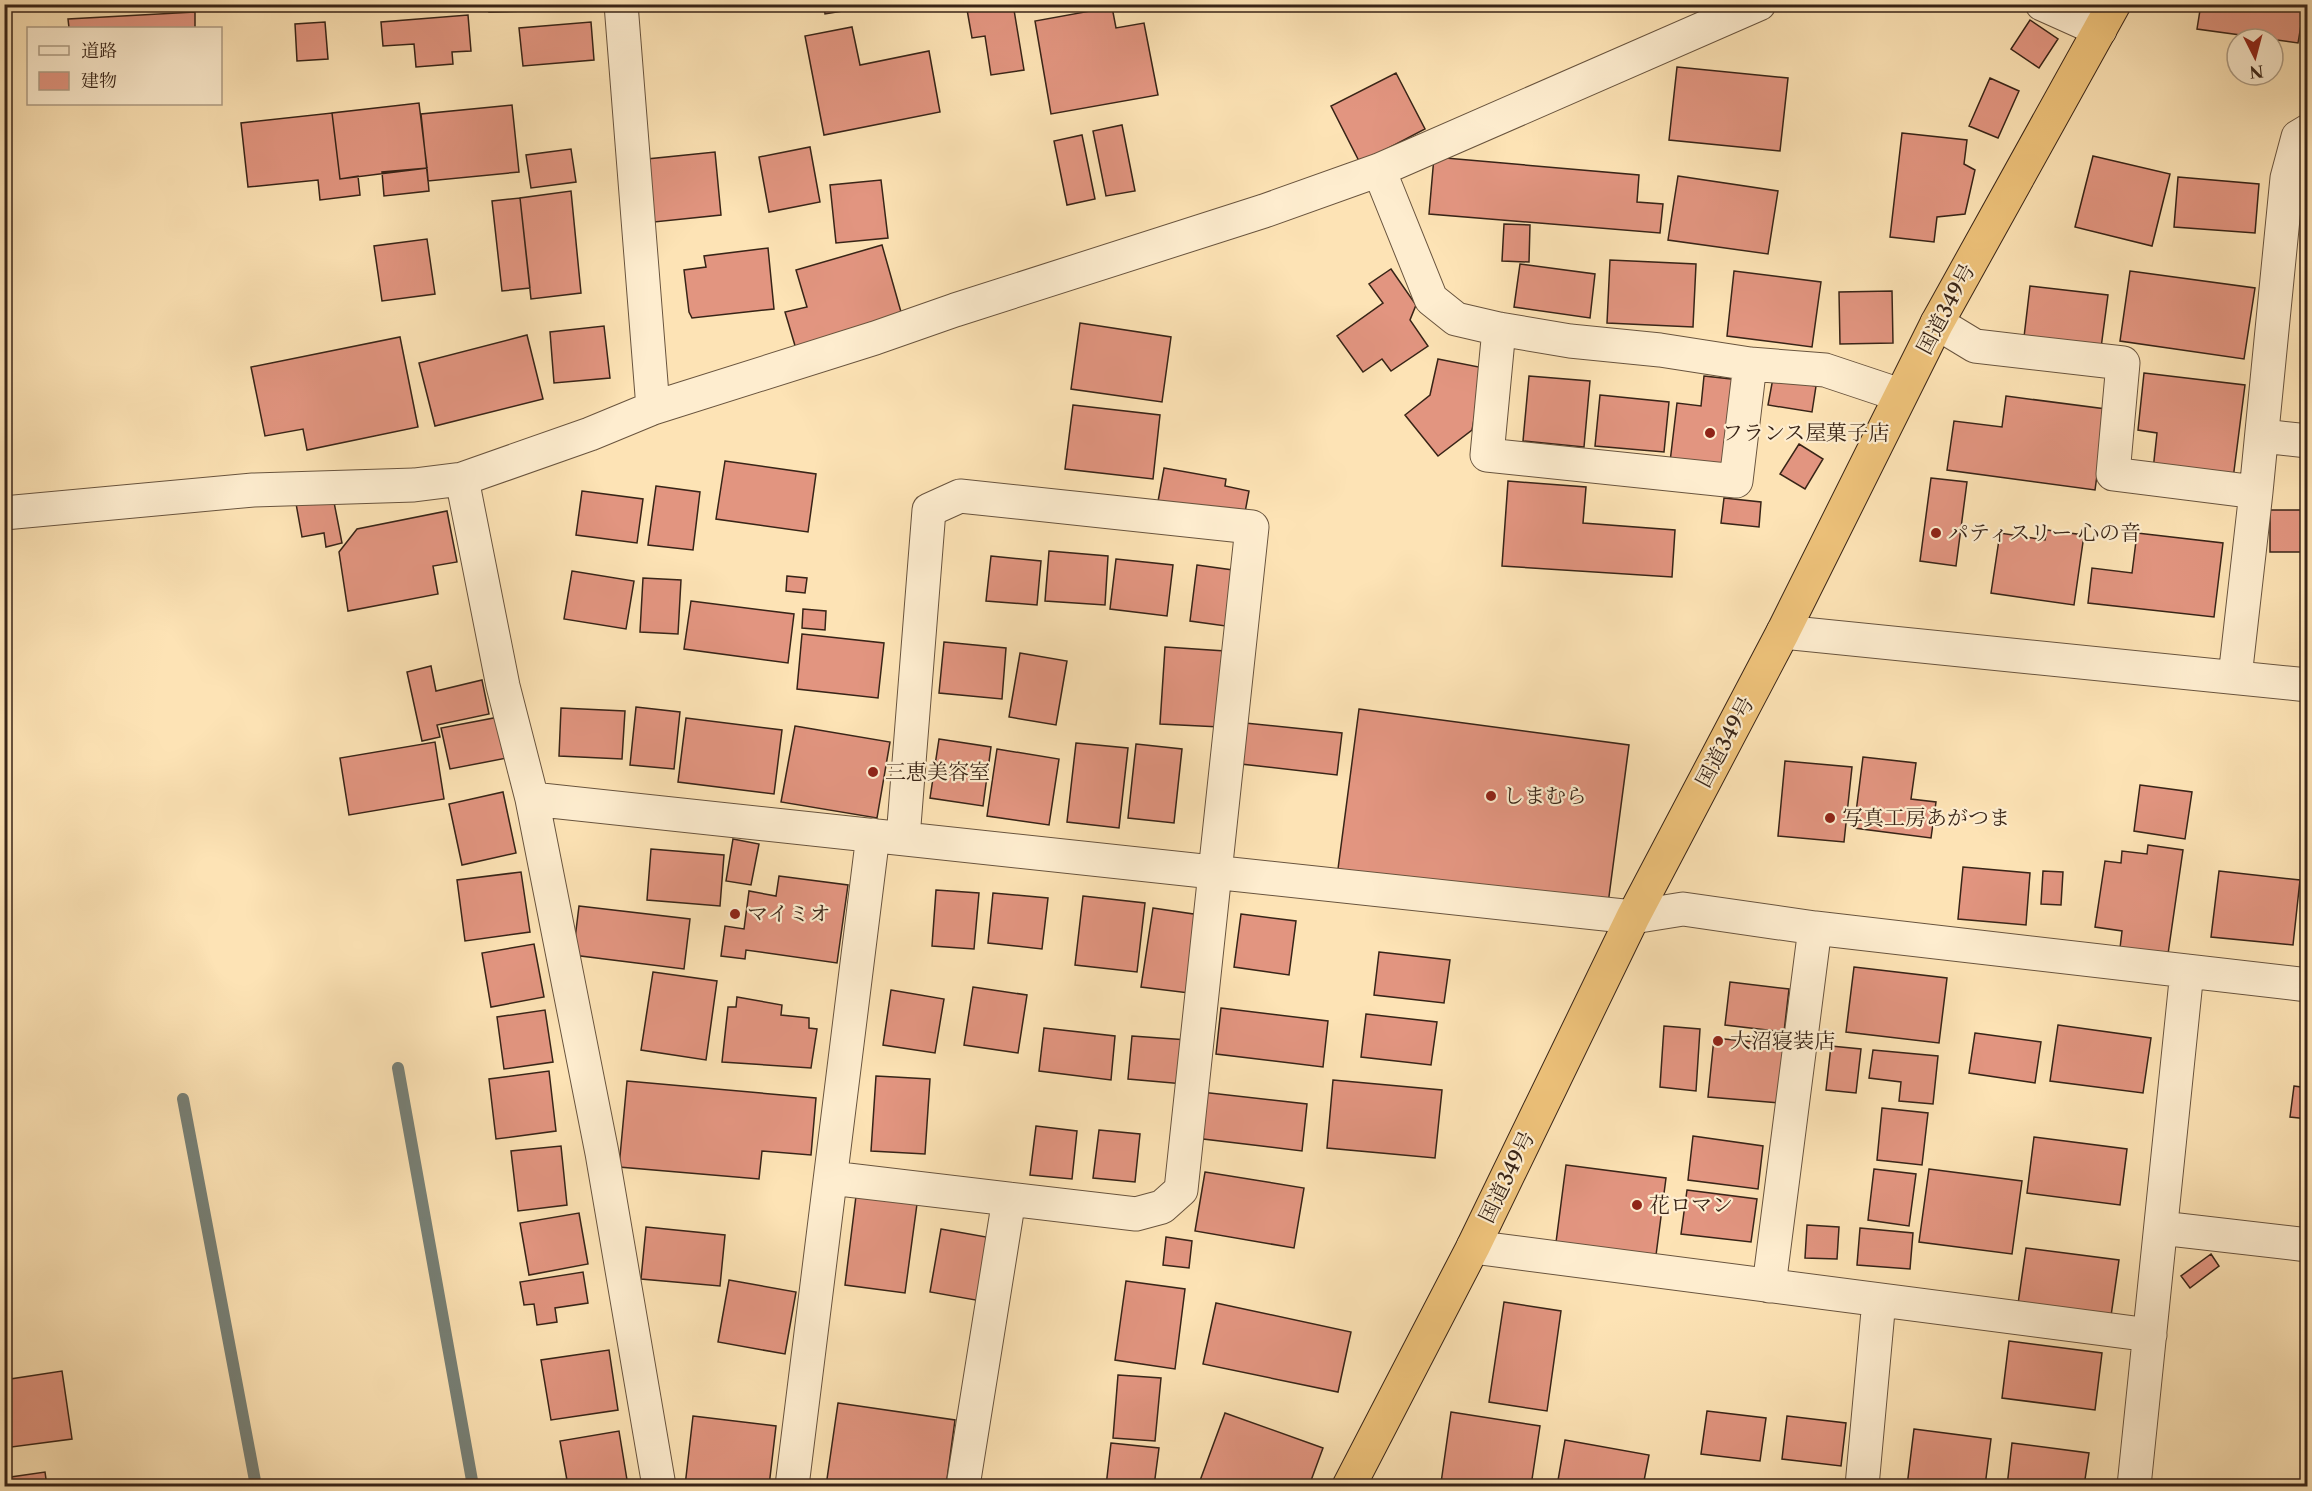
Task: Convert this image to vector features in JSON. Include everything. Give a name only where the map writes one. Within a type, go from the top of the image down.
[{"type":"highway","name":"国道349号","points":[[1349,1486],[1473,1247],[1633,917],[1783,632],[1937,323],[2107,17]]},
{"type":"street","points":[[621,4],[652,408]]},
{"type":"street","points":[[4,513],[252,490],[414,485],[462,479],[590,434],[652,408],[1264,211],[1379,170],[1759,4]]},
{"type":"street","points":[[2042,4],[2107,17]]},
{"type":"street","points":[[2235,677],[2263,435],[2287,178],[2298,137],[2307,131]]},
{"type":"street","points":[[1379,170],[1431,299],[1456,319],[1570,341],[1660,350],[1750,364],[1825,370],[1900,395]]},
{"type":"street","points":[[1937,323],[1975,346],[2123,363],[2113,474],[2256,492]]},
{"type":"street","points":[[1499,329],[1487,455],[1736,481],[1750,364]]},
{"type":"street","points":[[2263,435],[2307,441]]},
{"type":"street","points":[[462,479],[503,686],[532,799],[602,1153],[659,1486]]},
{"type":"street","points":[[792,1486],[831,1178],[888,837],[929,510],[960,496],[1252,527],[1181,1190],[1162,1207],[1136,1214],[831,1178]]},
{"type":"street","points":[[1783,632],[2307,685]]},
{"type":"street","points":[[532,799],[1633,917],[1683,909],[1815,928],[2307,985]]},
{"type":"street","points":[[1769,1286],[1815,928]]},
{"type":"street","points":[[2134,1486],[2187,971]]},
{"type":"street","points":[[963,1486],[1009,1199]]},
{"type":"street","points":[[2161,1228],[2307,1245]]},
{"type":"street","points":[[1473,1247],[2150,1335]]},
{"type":"street","points":[[1862,1486],[1880,1300]]},
{"type":"building","points":[[489,4],[569,4],[569,10],[489,12]]},
{"type":"building","points":[[824,4],[886,4],[825,14]]},
{"type":"building","points":[[966,4],[1013,4],[1024,70],[991,75],[985,36],[972,38]]},
{"type":"building","points":[[2201,4],[2308,4],[2308,26],[2301,25],[2298,43],[2285,41],[2285,27],[2225,27],[2225,33],[2197,29]]},
{"type":"building","points":[[1112,7],[1116,28],[1144,23],[1158,95],[1051,114],[1035,21]]},
{"type":"building","points":[[195,12],[195,27],[69,27],[68,19]]},
{"type":"building","points":[[468,15],[471,51],[452,52],[453,64],[416,67],[414,44],[383,46],[381,22]]},
{"type":"building","points":[[2030,20],[2058,39],[2039,68],[2011,49]]},
{"type":"building","points":[[325,22],[328,59],[297,61],[295,24]]},
{"type":"building","points":[[591,22],[594,60],[523,66],[519,28]]},
{"type":"building","points":[[852,27],[860,65],[929,51],[940,112],[824,135],[805,36]]},
{"type":"building","points":[[1677,67],[1788,78],[1780,151],[1669,140]]},
{"type":"building","points":[[1396,73],[1425,129],[1360,163],[1331,106]]},
{"type":"building","points":[[1990,78],[2019,91],[1998,138],[1969,126]]},
{"type":"building","points":[[419,103],[427,168],[340,179],[332,113]]},
{"type":"building","points":[[512,105],[519,172],[428,181],[421,114]]},
{"type":"building","points":[[332,113],[340,179],[358,176],[360,195],[320,200],[318,180],[248,187],[241,123]]},
{"type":"building","points":[[1122,125],[1135,191],[1106,196],[1093,131]]},
{"type":"building","points":[[1902,133],[1967,140],[1964,164],[1975,170],[1965,214],[1937,217],[1934,242],[1890,237]]},
{"type":"building","points":[[1082,135],[1095,199],[1067,205],[1054,141]]},
{"type":"building","points":[[810,147],[820,202],[769,212],[759,157]]},
{"type":"building","points":[[571,149],[576,182],[531,188],[526,155]]},
{"type":"building","points":[[715,152],[721,215],[654,222],[647,159]]},
{"type":"building","points":[[2093,156],[2170,174],[2152,246],[2075,227]]},
{"type":"building","points":[[1434,157],[1639,175],[1637,202],[1663,204],[1660,233],[1429,214]]},
{"type":"building","points":[[427,168],[429,191],[384,196],[382,172]]},
{"type":"building","points":[[1678,176],[1778,191],[1768,254],[1668,240]]},
{"type":"building","points":[[2178,177],[2259,184],[2255,233],[2174,227]]},
{"type":"building","points":[[881,180],[888,238],[836,243],[830,185]]},
{"type":"building","points":[[571,191],[581,293],[531,299],[520,198]]},
{"type":"building","points":[[520,198],[530,288],[502,291],[492,201]]},
{"type":"building","points":[[1504,224],[1530,225],[1529,262],[1502,261]]},
{"type":"building","points":[[427,239],[435,294],[382,301],[374,246]]},
{"type":"building","points":[[882,245],[903,319],[796,349],[785,312],[807,307],[796,270]]},
{"type":"building","points":[[768,248],[774,309],[692,318],[689,312],[684,270],[706,267],[704,256]]},
{"type":"building","points":[[1610,260],[1696,264],[1693,327],[1607,323]]},
{"type":"building","points":[[1520,264],[1595,274],[1590,318],[1514,307]]},
{"type":"building","points":[[1391,269],[1416,305],[1410,320],[1428,346],[1391,371],[1382,359],[1363,372],[1337,336],[1383,303],[1369,284]]},
{"type":"building","points":[[1734,271],[1821,282],[1812,347],[1727,336]]},
{"type":"building","points":[[2130,271],[2255,288],[2244,359],[2120,341]]},
{"type":"building","points":[[2030,286],[2108,295],[2101,348],[2024,337]]},
{"type":"building","points":[[1892,291],[1893,343],[1840,344],[1839,292]]},
{"type":"building","points":[[1080,323],[1171,337],[1162,402],[1071,389]]},
{"type":"building","points":[[604,326],[610,378],[554,383],[550,332]]},
{"type":"building","points":[[527,335],[543,399],[435,426],[419,363]]},
{"type":"building","points":[[400,337],[418,427],[307,450],[303,429],[265,436],[251,367]]},
{"type":"building","points":[[1438,359],[1484,368],[1472,430],[1438,456],[1405,415],[1430,395]]},
{"type":"building","points":[[2144,373],[2245,385],[2233,479],[2153,470],[2157,433],[2138,430]]},
{"type":"building","points":[[1529,376],[1590,381],[1584,447],[1523,441]]},
{"type":"building","points":[[1704,376],[1740,380],[1730,468],[1670,462],[1677,403],[1701,406]]},
{"type":"building","points":[[1773,378],[1816,386],[1812,412],[1768,405]]},
{"type":"building","points":[[1600,395],[1669,402],[1664,452],[1595,446]]},
{"type":"building","points":[[2006,396],[2106,409],[2095,490],[1947,470],[1954,421],[2002,427]]},
{"type":"building","points":[[1073,405],[1160,415],[1153,479],[1065,469]]},
{"type":"building","points":[[1799,444],[1823,459],[1805,489],[1780,474]]},
{"type":"building","points":[[725,461],[816,474],[808,532],[716,519]]},
{"type":"building","points":[[1164,468],[1226,479],[1225,486],[1249,491],[1243,523],[1157,507]]},
{"type":"building","points":[[1931,478],[1967,482],[1956,566],[1920,561]]},
{"type":"building","points":[[1508,481],[1586,487],[1583,523],[1675,530],[1672,577],[1502,566]]},
{"type":"building","points":[[656,486],[700,492],[693,550],[648,545]]},
{"type":"building","points":[[582,491],[643,499],[637,543],[576,535]]},
{"type":"building","points":[[332,492],[342,543],[326,547],[324,533],[302,537],[295,498]]},
{"type":"building","points":[[1724,498],[1761,502],[1759,527],[1721,523]]},
{"type":"building","points":[[2270,510],[2308,510],[2308,552],[2270,552]]},
{"type":"building","points":[[447,511],[457,562],[433,566],[438,594],[348,611],[339,552],[357,529]]},
{"type":"building","points":[[2047,530],[2084,535],[2074,605],[1991,593],[2000,533],[2045,540]]},
{"type":"building","points":[[2137,533],[2223,543],[2214,617],[2088,603],[2092,568],[2132,573]]},
{"type":"building","points":[[1049,551],[1108,556],[1105,605],[1045,601]]},
{"type":"building","points":[[991,556],[1041,561],[1037,605],[986,601]]},
{"type":"building","points":[[1116,559],[1173,565],[1167,616],[1110,609]]},
{"type":"building","points":[[1197,565],[1240,571],[1233,627],[1190,621]]},
{"type":"building","points":[[572,571],[634,581],[626,629],[564,619]]},
{"type":"building","points":[[787,576],[807,578],[805,593],[786,591]]},
{"type":"building","points":[[643,578],[681,580],[678,634],[640,632]]},
{"type":"building","points":[[691,601],[794,614],[788,663],[684,649]]},
{"type":"building","points":[[803,609],[826,611],[825,630],[802,628]]},
{"type":"building","points":[[802,634],[884,643],[878,698],[797,689]]},
{"type":"building","points":[[944,642],[1006,648],[1002,699],[939,693]]},
{"type":"building","points":[[1165,647],[1225,651],[1220,727],[1160,724]]},
{"type":"building","points":[[1020,653],[1067,661],[1056,725],[1009,717]]},
{"type":"building","points":[[431,666],[436,691],[482,680],[489,714],[437,725],[440,737],[422,741],[407,672]]},
{"type":"building","points":[[636,707],[680,712],[674,769],[630,765]]},
{"type":"building","points":[[561,708],[625,711],[622,759],[559,756]]},
{"type":"building","points":[[1359,709],[1629,745],[1608,904],[1338,869]]},
{"type":"building","points":[[499,717],[507,758],[450,769],[441,728]]},
{"type":"building","points":[[686,718],[782,730],[774,794],[678,782]]},
{"type":"building","points":[[1245,723],[1342,733],[1337,775],[1241,764]]},
{"type":"building","points":[[795,726],[890,742],[877,818],[781,802]]},
{"type":"building","points":[[939,739],[991,747],[983,806],[930,798]]},
{"type":"building","points":[[435,742],[444,799],[349,815],[340,758]]},
{"type":"building","points":[[1076,743],[1128,748],[1119,828],[1067,822]]},
{"type":"building","points":[[1136,744],[1182,749],[1174,823],[1128,818]]},
{"type":"building","points":[[997,749],[1059,759],[1049,825],[987,816]]},
{"type":"building","points":[[1863,757],[1916,763],[1911,799],[1936,802],[1931,838],[1854,828]]},
{"type":"building","points":[[1785,761],[1852,767],[1844,842],[1778,836]]},
{"type":"building","points":[[2140,785],[2192,792],[2185,839],[2134,831]]},
{"type":"building","points":[[503,792],[516,853],[462,865],[449,804]]},
{"type":"building","points":[[733,839],[759,844],[751,885],[726,881]]},
{"type":"building","points":[[2148,845],[2183,850],[2168,954],[2120,948],[2122,931],[2095,927],[2105,861],[2121,863],[2122,851],[2147,854]]},
{"type":"building","points":[[651,849],[724,855],[720,906],[647,900]]},
{"type":"building","points":[[1963,867],[2030,873],[2026,925],[1958,919]]},
{"type":"building","points":[[2043,871],[2063,872],[2061,905],[2041,904]]},
{"type":"building","points":[[2219,871],[2300,880],[2293,945],[2211,937]]},
{"type":"building","points":[[521,872],[530,932],[465,941],[457,880]]},
{"type":"building","points":[[779,876],[848,885],[837,963],[746,950],[745,959],[721,956],[725,926],[744,929],[749,891],[776,896]]},
{"type":"building","points":[[936,890],[979,893],[974,949],[932,946]]},
{"type":"building","points":[[993,893],[1048,898],[1042,949],[988,943]]},
{"type":"building","points":[[1083,896],[1145,903],[1137,972],[1075,965]]},
{"type":"building","points":[[579,906],[690,919],[684,969],[573,955]]},
{"type":"building","points":[[1153,908],[1200,915],[1189,993],[1141,987]]},
{"type":"building","points":[[1241,914],[1296,921],[1289,975],[1234,967]]},
{"type":"building","points":[[534,944],[544,997],[491,1007],[482,953]]},
{"type":"building","points":[[1379,952],[1450,960],[1444,1003],[1374,995]]},
{"type":"building","points":[[1854,967],[1947,978],[1939,1043],[1846,1032]]},
{"type":"building","points":[[653,972],[717,981],[706,1060],[641,1050]]},
{"type":"building","points":[[1730,982],[1789,989],[1784,1032],[1725,1025]]},
{"type":"building","points":[[973,987],[1027,995],[1018,1053],[964,1045]]},
{"type":"building","points":[[891,990],[944,999],[935,1053],[883,1045]]},
{"type":"building","points":[[737,997],[782,1005],[781,1015],[809,1018],[809,1028],[817,1029],[811,1068],[722,1062],[728,1007],[736,1007]]},
{"type":"building","points":[[1221,1008],[1328,1021],[1323,1067],[1216,1054]]},
{"type":"building","points":[[545,1010],[553,1062],[504,1069],[497,1017]]},
{"type":"building","points":[[1366,1014],[1437,1022],[1431,1065],[1361,1057]]},
{"type":"building","points":[[2058,1025],[2151,1038],[2143,1093],[2050,1081]]},
{"type":"building","points":[[1664,1026],[1700,1029],[1696,1091],[1660,1087]]},
{"type":"building","points":[[1044,1028],[1115,1036],[1111,1080],[1039,1071]]},
{"type":"building","points":[[1975,1033],[2041,1042],[2035,1083],[1969,1073]]},
{"type":"building","points":[[1132,1036],[1188,1040],[1184,1084],[1128,1079]]},
{"type":"building","points":[[1714,1038],[1785,1045],[1780,1103],[1708,1097]]},
{"type":"building","points":[[1831,1046],[1861,1049],[1856,1093],[1826,1090]]},
{"type":"building","points":[[1873,1050],[1938,1056],[1933,1104],[1899,1101],[1901,1082],[1869,1078]]},
{"type":"building","points":[[549,1071],[556,1131],[496,1139],[489,1079]]},
{"type":"building","points":[[876,1076],[930,1079],[925,1154],[871,1151]]},
{"type":"building","points":[[1333,1080],[1442,1090],[1435,1158],[1327,1148]]},
{"type":"building","points":[[627,1081],[816,1098],[811,1155],[762,1151],[759,1179],[619,1167]]},
{"type":"building","points":[[2294,1086],[2308,1088],[2308,1119],[2290,1117]]},
{"type":"building","points":[[1201,1092],[1307,1104],[1302,1151],[1195,1138]]},
{"type":"building","points":[[1882,1108],[1928,1113],[1922,1165],[1877,1160]]},
{"type":"building","points":[[1036,1126],[1077,1131],[1072,1179],[1030,1175]]},
{"type":"building","points":[[1099,1130],[1140,1134],[1135,1182],[1093,1178]]},
{"type":"building","points":[[1693,1136],[1763,1146],[1758,1189],[1688,1180]]},
{"type":"building","points":[[2034,1137],[2127,1149],[2120,1205],[2027,1193]]},
{"type":"building","points":[[561,1146],[567,1205],[518,1211],[511,1151]]},
{"type":"building","points":[[1566,1165],[1666,1178],[1655,1263],[1555,1250]]},
{"type":"building","points":[[1874,1169],[1916,1174],[1909,1226],[1868,1220]]},
{"type":"building","points":[[1929,1169],[2022,1181],[2012,1254],[1919,1242]]},
{"type":"building","points":[[1205,1172],[1304,1188],[1294,1248],[1195,1231]]},
{"type":"building","points":[[1687,1190],[1757,1199],[1751,1242],[1681,1234]]},
{"type":"building","points":[[856,1196],[917,1204],[905,1293],[845,1285]]},
{"type":"building","points":[[579,1213],[588,1264],[529,1275],[520,1223]]},
{"type":"building","points":[[1807,1225],[1839,1227],[1837,1259],[1805,1258]]},
{"type":"building","points":[[646,1227],[725,1235],[720,1286],[641,1279]]},
{"type":"building","points":[[1860,1228],[1913,1233],[1910,1269],[1857,1265]]},
{"type":"building","points":[[941,1229],[992,1238],[981,1301],[930,1292]]},
{"type":"building","points":[[1166,1237],[1192,1241],[1189,1268],[1163,1265]]},
{"type":"building","points":[[2026,1248],[2119,1260],[2111,1316],[2018,1304]]},
{"type":"building","points":[[2211,1254],[2219,1266],[2190,1288],[2181,1276]]},
{"type":"building","points":[[583,1272],[588,1303],[555,1308],[557,1322],[537,1325],[534,1304],[524,1305],[520,1282]]},
{"type":"building","points":[[729,1280],[796,1292],[785,1354],[718,1342]]},
{"type":"building","points":[[1126,1281],[1185,1289],[1175,1369],[1115,1360]]},
{"type":"building","points":[[1504,1302],[1561,1311],[1547,1411],[1489,1402]]},
{"type":"building","points":[[1216,1303],[1351,1332],[1338,1392],[1203,1364]]},
{"type":"building","points":[[2009,1341],[2102,1353],[2095,1410],[2002,1398]]},
{"type":"building","points":[[609,1350],[618,1410],[551,1420],[541,1360]]},
{"type":"building","points":[[62,1371],[72,1439],[4,1448],[4,1380]]},
{"type":"building","points":[[1118,1375],[1161,1378],[1155,1441],[1113,1438]]},
{"type":"building","points":[[838,1403],[955,1420],[946,1486],[826,1486]]},
{"type":"building","points":[[1707,1411],[1766,1418],[1760,1461],[1701,1454]]},
{"type":"building","points":[[1451,1412],[1540,1426],[1531,1486],[1467,1486],[1441,1483]]},
{"type":"building","points":[[1225,1413],[1323,1448],[1309,1486],[1198,1486]]},
{"type":"building","points":[[693,1416],[776,1426],[769,1486],[685,1486]]},
{"type":"building","points":[[1787,1416],[1846,1423],[1841,1466],[1782,1459]]},
{"type":"building","points":[[1914,1429],[1991,1439],[1985,1486],[1907,1486]]},
{"type":"building","points":[[619,1431],[628,1486],[568,1486],[560,1441]]},
{"type":"building","points":[[1565,1440],[1649,1455],[1643,1486],[1557,1486]]},
{"type":"building","points":[[1111,1443],[1159,1448],[1154,1486],[1106,1486]]},
{"type":"building","points":[[2012,1443],[2089,1453],[2084,1486],[2007,1486]]},
{"type":"building","points":[[45,1472],[47,1486],[4,1486],[4,1478]]},
{"type":"waterway","points":[[398,1068],[473,1486]]},
{"type":"waterway","points":[[183,1099],[256,1486]]},
{"type":"place","name":"フランス屋菓子店","points":[[1710,433]]},
{"type":"place","name":"パティスリー 心の音","points":[[1936,533]]},
{"type":"place","name":"三恵美容室","points":[[873,772]]},
{"type":"place","name":"しまむら","points":[[1491,796]]},
{"type":"place","name":"写真工房あがつま","points":[[1830,818]]},
{"type":"place","name":"マイミオ","points":[[735,914]]},
{"type":"place","name":"大沼寝装店","points":[[1718,1041]]},
{"type":"place","name":"花ロマン","points":[[1637,1205]]}]
